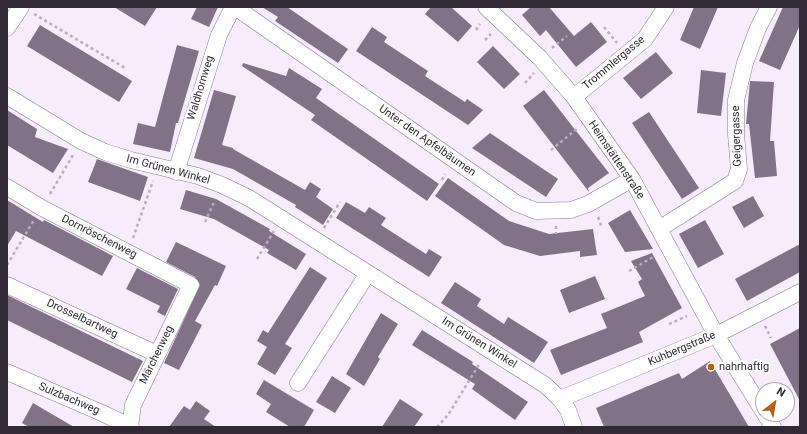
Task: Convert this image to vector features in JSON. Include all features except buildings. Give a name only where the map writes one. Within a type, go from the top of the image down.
[{"type":"street","name":"Waldhornweg","points":[[176,172],[218,35],[234,7]]},
{"type":"street","name":"Unter den Apfelbäumen","points":[[234,7],[516,203],[536,210],[571,210],[588,204],[632,180]]},
{"type":"street","name":"Heimstättenstraße","points":[[486,7],[540,58],[574,97],[632,180],[660,229],[716,335],[755,398]]},
{"type":"street","name":"Trommlergasse","points":[[574,97],[644,39],[666,7]]},
{"type":"street","name":"Geigergasse","points":[[660,229],[735,181],[739,169],[736,134],[736,100],[745,63],[758,28],[769,7]]},
{"type":"street","points":[[7,28],[25,9]]},
{"type":"street","name":"Im Grünen Winkel","points":[[7,96],[81,141],[105,152],[176,172],[198,176],[222,185],[249,198],[545,385],[560,399],[568,410],[574,427]]},
{"type":"street","name":"Dornröschenweg","points":[[7,187],[42,208],[191,285]]},
{"type":"street","points":[[298,383],[368,273]]},
{"type":"street","name":"Drosselbartweg","points":[[7,285],[157,354]]},
{"type":"street","name":"Märchenweg","points":[[130,427],[133,405],[191,285]]},
{"type":"street","name":"Kuhbergstraße","points":[[560,399],[716,335],[800,292]]},
{"type":"street","name":"Sulzbachweg","points":[[7,372],[102,413],[130,427]]},
{"type":"path","points":[[25,9],[125,68]]},
{"type":"path","points":[[551,150],[589,119]]},
{"type":"path","points":[[7,264],[81,141]]},
{"type":"path","points":[[129,252],[158,167]]},
{"type":"path","points":[[205,222],[222,185]]},
{"type":"path","points":[[316,241],[340,202]]},
{"type":"path","points":[[258,259],[281,218]]},
{"type":"path","points":[[629,271],[669,247]]},
{"type":"path","points":[[438,427],[448,416],[489,350]]},
{"type":"place","name":"nahrhaftig","points":[[711,367]]}]
